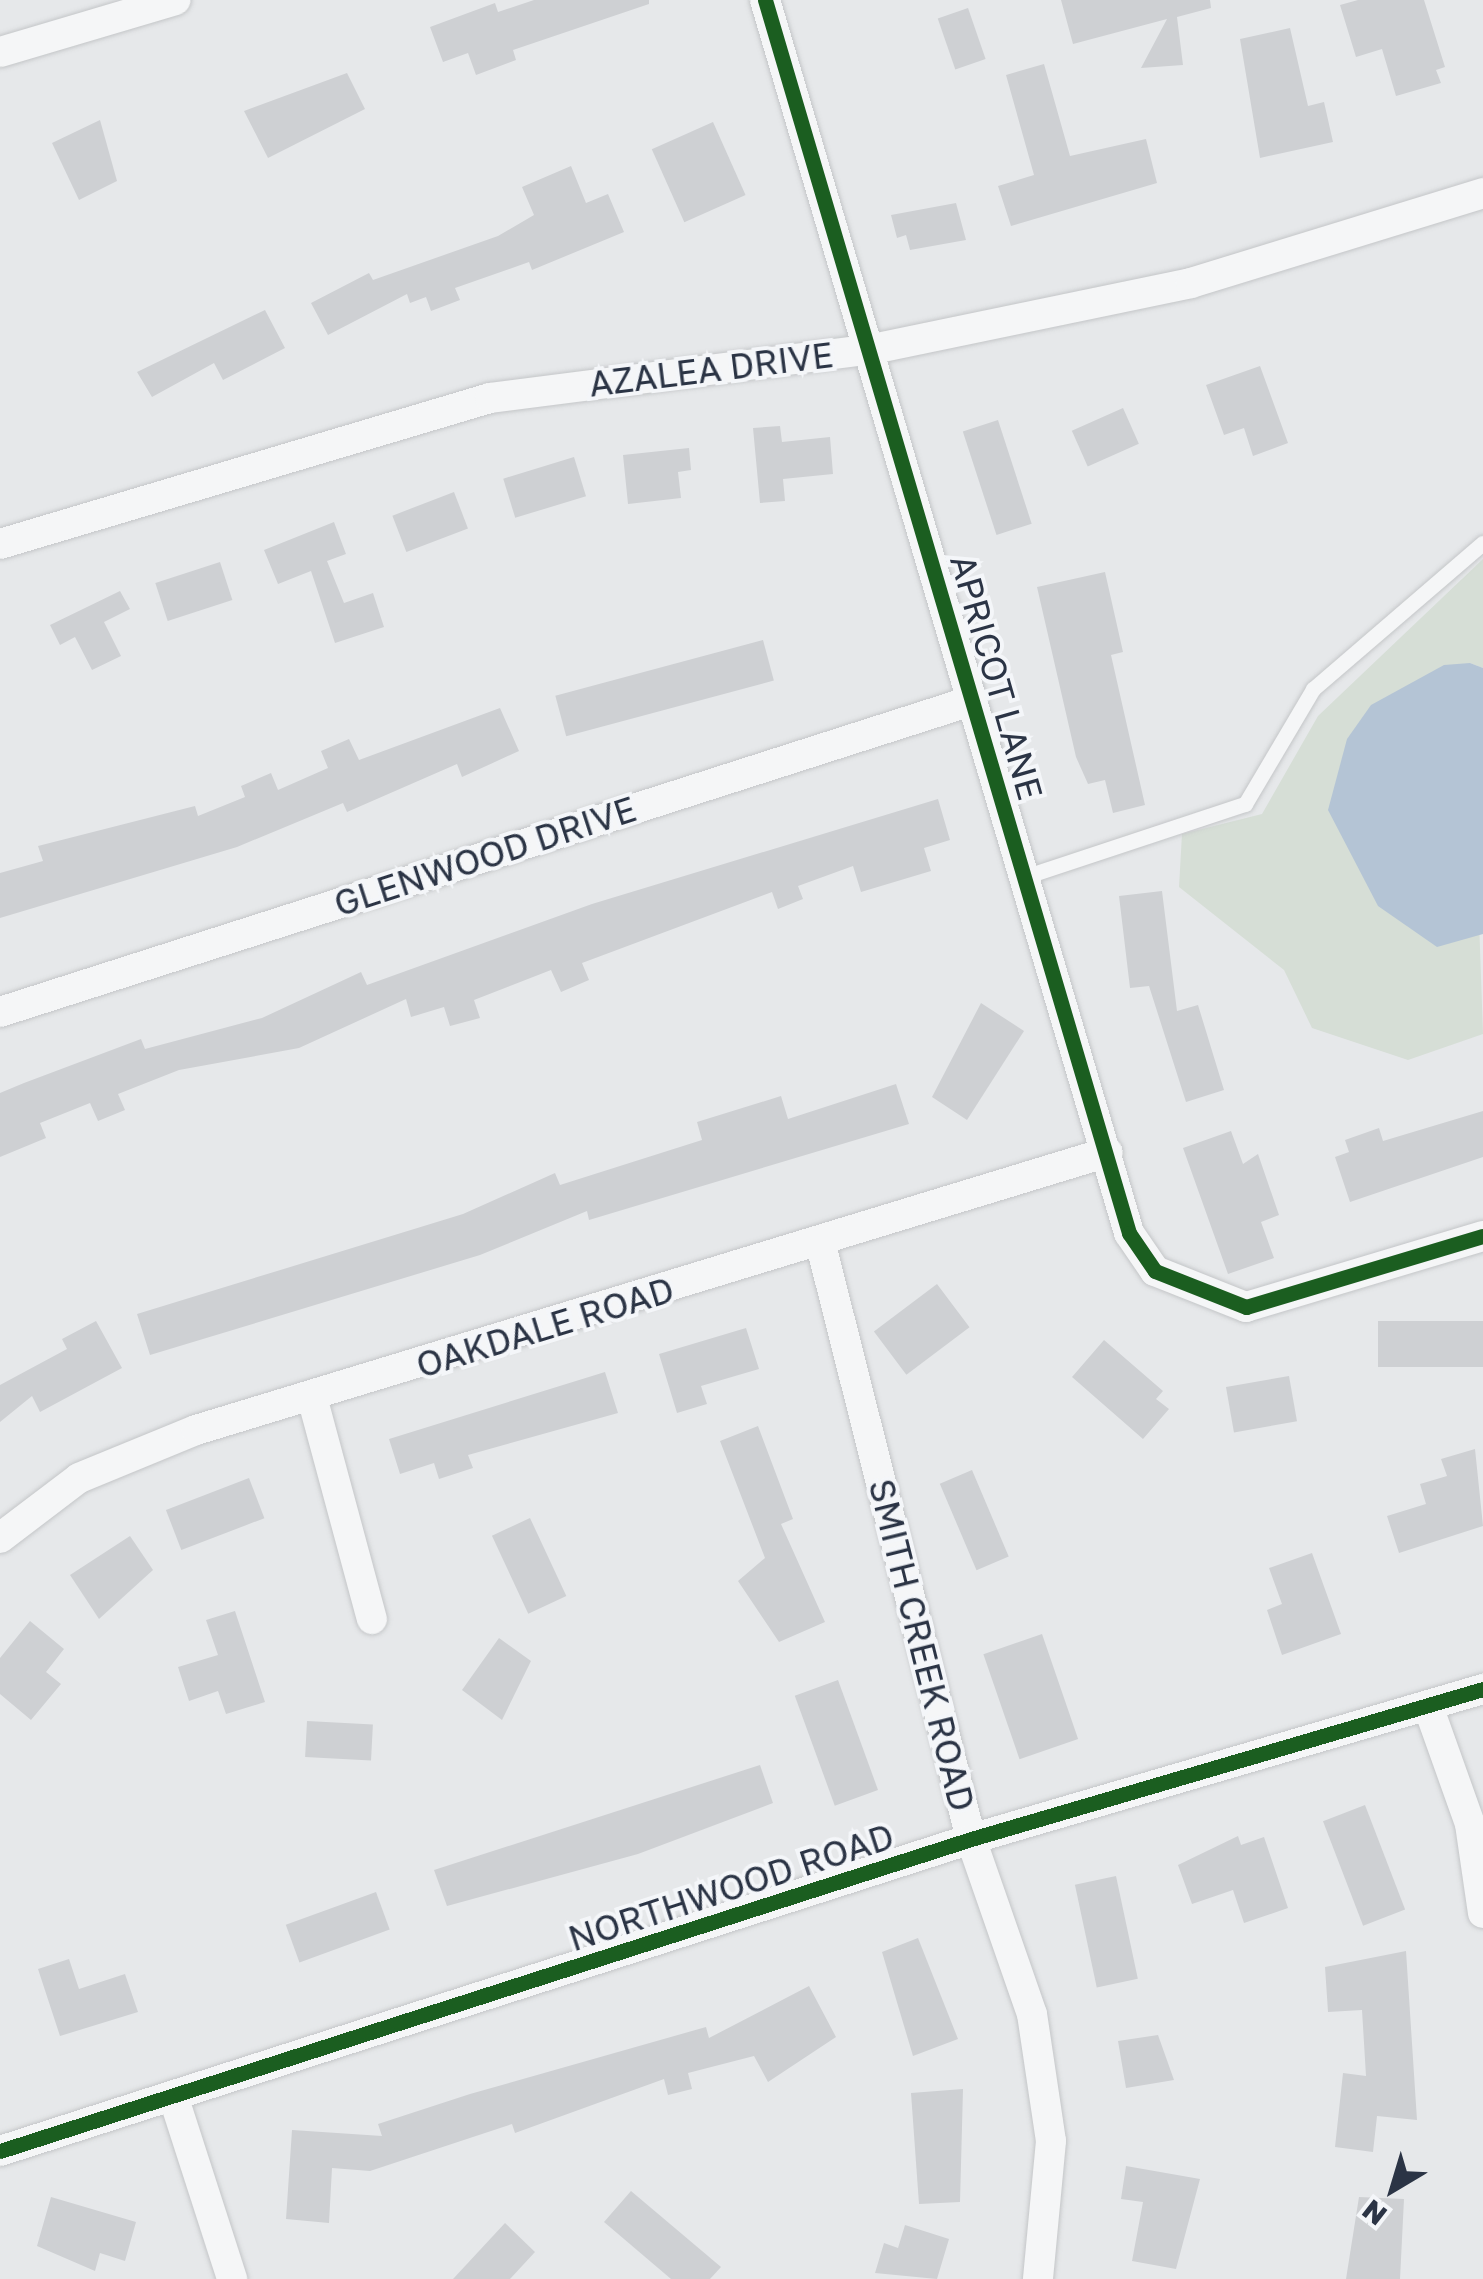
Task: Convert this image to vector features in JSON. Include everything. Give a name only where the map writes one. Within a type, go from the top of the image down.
[{"type":"street","points":[[0,52],[176,0]]},
{"type":"street","name":"APRICOT LANE","points":[[764,0],[873,349],[971,701],[1108,1152],[1128,1233],[1155,1271],[1246,1306],[1483,1236]]},
{"type":"street","name":"AZALEA DRIVE","points":[[0,544],[490,398],[873,349],[1191,283],[1483,193]]},
{"type":"street","name":"GLENWOOD DRIVE","points":[[0,1012],[971,701]]},
{"type":"street","name":"OAKDALE ROAD","points":[[0,1538],[80,1478],[196,1430],[821,1245],[1108,1152]]},
{"type":"street","name":"SMITH CREEK ROAD","points":[[821,1245],[971,1840],[1032,2014],[1051,2142],[1038,2279]]},
{"type":"street","points":[[312,1397],[372,1619]]},
{"type":"street","name":"NORTHWOOD ROAD","points":[[0,2151],[175,2102],[971,1840],[1483,1689]]},
{"type":"street","points":[[1428,1706],[1470,1824],[1483,1914]]},
{"type":"street","points":[[175,2102],[232,2279]]},
{"type":"lane","points":[[1024,877],[1245,804],[1312,690],[1483,543]]},
{"type":"shaded area","points":[[1483,559],[1483,668],[1470,663],[1483,1034],[1408,1060],[1312,1028],[1284,970],[1179,887],[1182,834],[1262,814],[1318,716]]},
{"type":"water","points":[[1470,663],[1483,668],[1483,934],[1437,947],[1378,906],[1328,810],[1347,739],[1371,705],[1444,665]]},
{"type":"building","points":[[534,0],[649,0],[649,4],[513,50],[516,60],[476,75],[468,53],[443,62],[430,27],[495,3],[498,12]]},
{"type":"building","points":[[1061,0],[1210,0],[1211,8],[1177,17],[1183,65],[1141,68],[1167,19],[1073,44]]},
{"type":"building","points":[[1358,0],[1424,0],[1445,67],[1436,70],[1441,83],[1396,96],[1382,49],[1356,57],[1340,5]]},
{"type":"building","points":[[968,8],[986,59],[955,69],[938,18]]},
{"type":"building","points":[[1290,28],[1308,106],[1324,102],[1333,142],[1260,158],[1240,39]]},
{"type":"building","points":[[1044,64],[1070,156],[1146,139],[1157,183],[1011,226],[998,186],[1034,175],[1006,75]]},
{"type":"building","points":[[347,73],[365,109],[268,158],[244,111]]},
{"type":"building","points":[[100,120],[117,181],[79,200],[52,143]]},
{"type":"building","points":[[713,122],[746,195],[684,222],[652,149]]},
{"type":"building","points":[[571,166],[586,203],[608,194],[624,232],[532,270],[529,262],[455,288],[460,300],[431,311],[426,297],[410,303],[407,294],[328,335],[311,303],[369,273],[373,280],[498,236],[534,215],[522,187]]},
{"type":"building","points":[[956,203],[966,240],[910,250],[906,235],[897,238],[891,215]]},
{"type":"building","points":[[265,310],[285,348],[223,380],[214,363],[152,397],[137,372]]},
{"type":"building","points":[[1260,366],[1288,443],[1253,456],[1244,428],[1224,435],[1206,385]]},
{"type":"building","points":[[1123,408],[1139,444],[1088,466],[1072,431]]},
{"type":"building","points":[[998,420],[1032,524],[996,535],[963,431]]},
{"type":"building","points":[[780,426],[782,442],[830,437],[833,474],[783,479],[785,501],[760,503],[753,428]]},
{"type":"building","points":[[689,448],[691,470],[678,472],[681,498],[628,504],[623,455]]},
{"type":"building","points":[[574,457],[586,496],[515,518],[503,479]]},
{"type":"building","points":[[454,492],[468,528],[406,552],[392,516]]},
{"type":"building","points":[[334,522],[346,554],[327,561],[344,603],[373,593],[384,627],[335,643],[311,571],[278,584],[264,550]]},
{"type":"building","points":[[220,562],[232,600],[168,621],[155,583]]},
{"type":"building","points":[[1105,572],[1123,652],[1111,655],[1145,805],[1113,813],[1105,780],[1088,784],[1076,757],[1037,587]]},
{"type":"building","points":[[120,591],[130,609],[104,622],[121,656],[92,670],[75,637],[60,645],[50,625]]},
{"type":"building","points":[[763,640],[774,681],[566,736],[555,696]]},
{"type":"building","points":[[500,708],[519,751],[462,777],[457,764],[347,812],[343,803],[237,847],[0,918],[0,873],[43,861],[38,846],[195,806],[198,816],[245,797],[241,786],[271,773],[278,790],[328,768],[321,751],[349,739],[359,760]]},
{"type":"building","points":[[938,799],[950,840],[924,848],[931,871],[861,892],[853,866],[798,886],[803,899],[778,909],[772,892],[582,963],[589,980],[561,992],[551,970],[474,1000],[480,1018],[450,1026],[444,1007],[411,1017],[406,999],[299,1048],[179,1070],[118,1094],[125,1110],[98,1121],[90,1103],[40,1123],[46,1138],[0,1157],[0,1093],[24,1083],[141,1039],[145,1049],[262,1018],[361,972],[367,985],[592,904]]},
{"type":"building","points":[[1162,891],[1177,1011],[1198,1005],[1224,1090],[1186,1102],[1149,986],[1130,988],[1119,896]]},
{"type":"building","points":[[981,1003],[1024,1031],[967,1120],[932,1097]]},
{"type":"building","points":[[896,1084],[909,1124],[589,1220],[587,1211],[480,1255],[150,1355],[137,1314],[463,1214],[555,1173],[560,1185],[702,1140],[697,1122],[781,1096],[788,1119]]},
{"type":"building","points":[[1483,1111],[1483,1157],[1350,1202],[1335,1157],[1349,1152],[1345,1140],[1379,1128],[1383,1141]]},
{"type":"building","points":[[1231,1131],[1243,1164],[1258,1154],[1279,1215],[1261,1222],[1274,1258],[1228,1274],[1183,1148]]},
{"type":"building","points":[[937,1284],[969,1327],[906,1375],[874,1332]]},
{"type":"building","points":[[96,1321],[122,1368],[40,1412],[32,1396],[0,1422],[0,1385],[67,1349],[62,1339]]},
{"type":"building","points":[[1378,1321],[1483,1321],[1483,1367],[1378,1367]]},
{"type":"building","points":[[746,1328],[759,1369],[701,1386],[707,1404],[677,1413],[659,1354]]},
{"type":"building","points":[[1104,1340],[1163,1391],[1156,1399],[1169,1409],[1143,1439],[1072,1377]]},
{"type":"building","points":[[605,1372],[618,1413],[468,1455],[473,1468],[439,1479],[434,1463],[400,1474],[389,1439]]},
{"type":"building","points":[[1289,1376],[1297,1421],[1234,1432],[1226,1387]]},
{"type":"building","points":[[758,1426],[793,1519],[781,1524],[825,1622],[779,1642],[738,1581],[765,1558],[720,1441]]},
{"type":"building","points":[[1475,1449],[1483,1526],[1399,1553],[1387,1516],[1426,1504],[1420,1484],[1447,1476],[1441,1459]]},
{"type":"building","points":[[972,1470],[1009,1557],[977,1570],[940,1484]]},
{"type":"building","points":[[249,1478],[264,1518],[181,1550],[166,1510]]},
{"type":"building","points":[[530,1518],[566,1596],[528,1614],[492,1536]]},
{"type":"building","points":[[130,1536],[153,1570],[99,1619],[70,1575]]},
{"type":"building","points":[[1312,1553],[1341,1634],[1282,1655],[1267,1610],[1282,1604],[1269,1568]]},
{"type":"building","points":[[235,1611],[265,1702],[226,1714],[218,1691],[189,1701],[178,1667],[218,1655],[206,1620]]},
{"type":"building","points":[[30,1621],[64,1649],[46,1672],[61,1684],[31,1720],[0,1694],[0,1658]]},
{"type":"building","points":[[1042,1634],[1078,1739],[1020,1759],[983,1654]]},
{"type":"building","points":[[499,1638],[531,1661],[502,1720],[462,1690]]},
{"type":"building","points":[[838,1680],[878,1790],[835,1806],[795,1696]]},
{"type":"building","points":[[307,1721],[373,1724],[371,1760],[305,1757]]},
{"type":"building","points":[[760,1765],[773,1803],[638,1854],[447,1906],[434,1870]]},
{"type":"building","points":[[1365,1805],[1405,1910],[1363,1926],[1323,1821]]},
{"type":"building","points":[[1238,1836],[1241,1845],[1264,1837],[1288,1908],[1244,1923],[1233,1890],[1192,1904],[1178,1865]]},
{"type":"building","points":[[1116,1876],[1138,1979],[1097,1987],[1075,1885]]},
{"type":"building","points":[[376,1892],[390,1930],[299,1962],[286,1925]]},
{"type":"building","points":[[918,1938],[958,2039],[913,2056],[882,1952]]},
{"type":"building","points":[[1406,1951],[1417,2120],[1377,2116],[1373,2152],[1335,2147],[1343,2073],[1366,2076],[1362,2010],[1328,2012],[1325,1967]]},
{"type":"building","points":[[69,1959],[79,1989],[125,1974],[138,2012],[60,2036],[38,1969]]},
{"type":"building","points":[[809,1986],[836,2037],[768,2082],[754,2056],[688,2073],[692,2089],[668,2095],[664,2079],[515,2133],[512,2124],[370,2171],[332,2168],[329,2223],[286,2219],[292,2130],[382,2136],[378,2124],[470,2094],[706,2027],[709,2038]]},
{"type":"building","points":[[1158,2035],[1174,2080],[1126,2088],[1118,2041]]},
{"type":"building","points":[[963,2089],[960,2202],[919,2204],[911,2093]]},
{"type":"building","points":[[1126,2166],[1200,2179],[1176,2269],[1132,2261],[1143,2202],[1121,2199]]},
{"type":"building","points":[[631,2191],[721,2267],[710,2279],[671,2279],[604,2222]]},
{"type":"building","points":[[51,2197],[136,2222],[125,2261],[100,2253],[95,2271],[37,2246]]},
{"type":"building","points":[[1359,2197],[1404,2199],[1400,2279],[1346,2279]]},
{"type":"building","points":[[505,2223],[535,2252],[510,2279],[453,2279]]},
{"type":"building","points":[[905,2225],[949,2239],[937,2279],[875,2273],[884,2243],[898,2248]]},
{"type":"cycle path","points":[[765,0],[1129,1233],[1155,1271],[1246,1307],[1483,1236]]},
{"type":"cycle path","points":[[0,2151],[971,1839],[1483,1689]]}]
